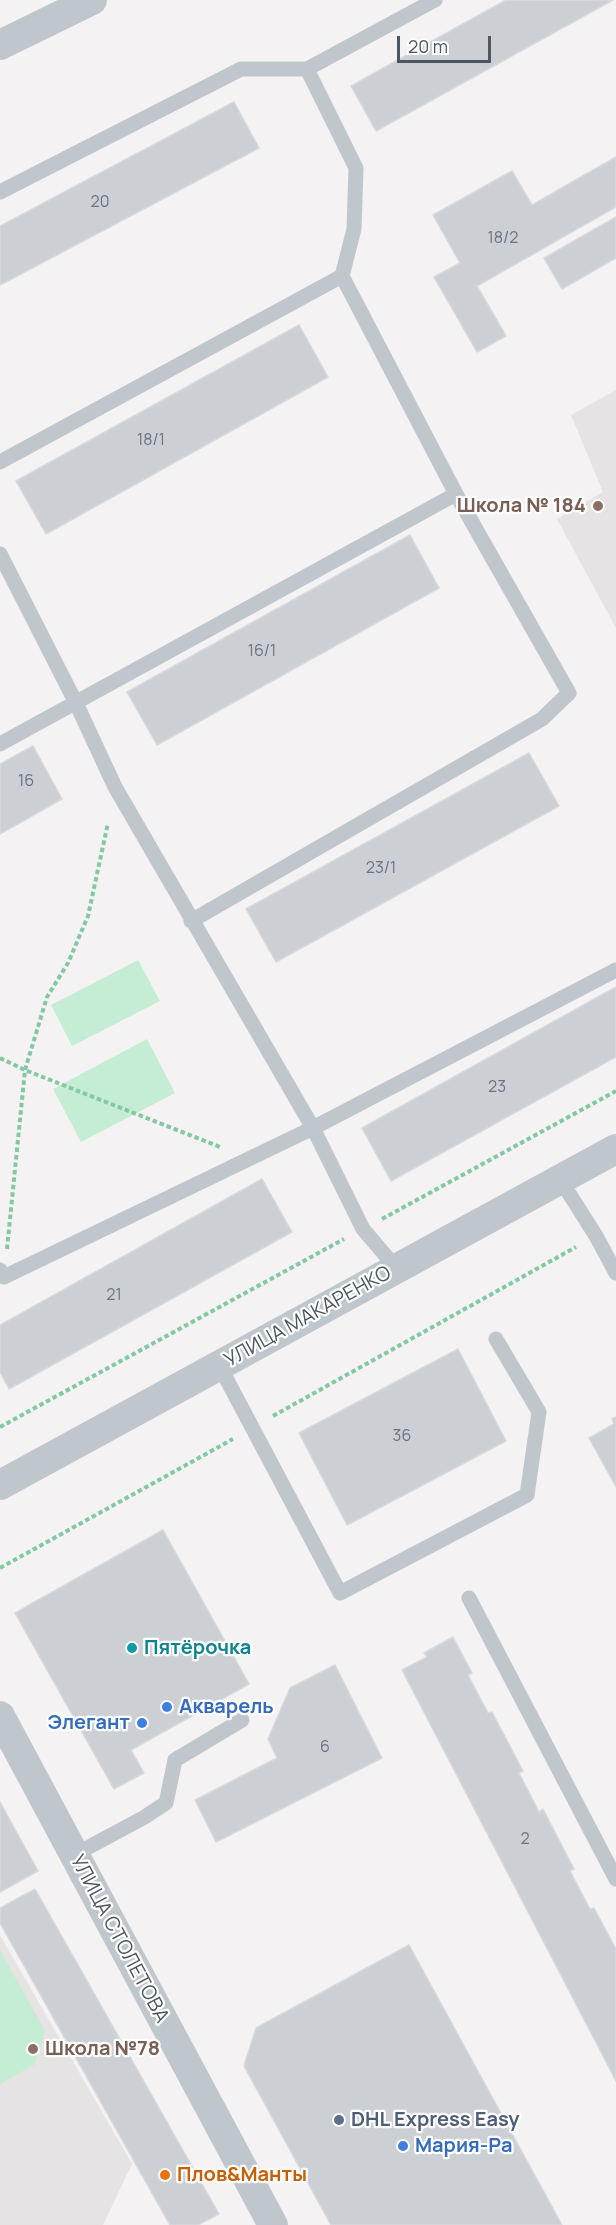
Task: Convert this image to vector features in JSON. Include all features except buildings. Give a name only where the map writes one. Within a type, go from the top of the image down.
[{"type":"street","points":[[0,45],[93,0]]},
{"type":"street","name":"УЛИЦА МАКАРЕНКО","points":[[0,1485],[616,1149]]},
{"type":"street","name":"УЛИЦА СТОЛЕТОВА","points":[[0,1716],[270,2224]]},
{"type":"lane","points":[[0,192],[241,69],[307,69],[435,0]]},
{"type":"lane","points":[[191,921],[542,719],[569,693],[456,494],[342,276],[354,229],[356,168],[307,69]]},
{"type":"lane","points":[[0,462],[342,276]]},
{"type":"lane","points":[[0,744],[456,494]]},
{"type":"lane","points":[[0,554],[76,703],[115,787],[313,1128],[363,1229],[397,1269]]},
{"type":"lane","points":[[2,1274],[313,1128],[616,969]]},
{"type":"lane","points":[[560,1179],[616,1273]]},
{"type":"lane","points":[[219,1365],[340,1593],[527,1495],[539,1412],[496,1339]]},
{"type":"lane","points":[[469,1598],[616,1879]]},
{"type":"lane","points":[[74,1855],[166,1803],[175,1760],[242,1720]]},
{"type":"path","points":[[2,1274],[25,1070],[47,998],[68,963],[88,916],[115,787]]},
{"type":"path","points":[[0,1058],[25,1070],[249,1158]]},
{"type":"path","points":[[0,1427],[616,1091]]},
{"type":"path","points":[[0,1568],[596,1236]]},
{"type":"shaded area","name":"Школа № 184","points":[[616,390],[616,628],[557,519],[603,492],[571,415]]},
{"type":"shaded area","name":"Школа №78","points":[[0,1935],[132,2164],[103,2225],[0,2225]]},
{"type":"green space","points":[[138,960],[160,1001],[72,1046],[51,1005]]},
{"type":"green space","points":[[147,1039],[175,1093],[81,1142],[53,1089]]},
{"type":"green space","points":[[0,1950],[45,2031],[35,2064],[0,2084]]},
{"type":"place","name":"Школа № 184","points":[[598,506]]},
{"type":"place","name":"Пятёрочка","points":[[132,1648]]},
{"type":"place","name":"Акварель","points":[[167,1707]]},
{"type":"place","name":"Элегант","points":[[142,1723]]},
{"type":"place","name":"Школа №78","points":[[33,2049]]},
{"type":"place","name":"DHL Express Easy","points":[[339,2120]]},
{"type":"place","name":"Мария-Ра","points":[[403,2146]]},
{"type":"place","name":"Плов&Манты","points":[[165,2175]]}]
